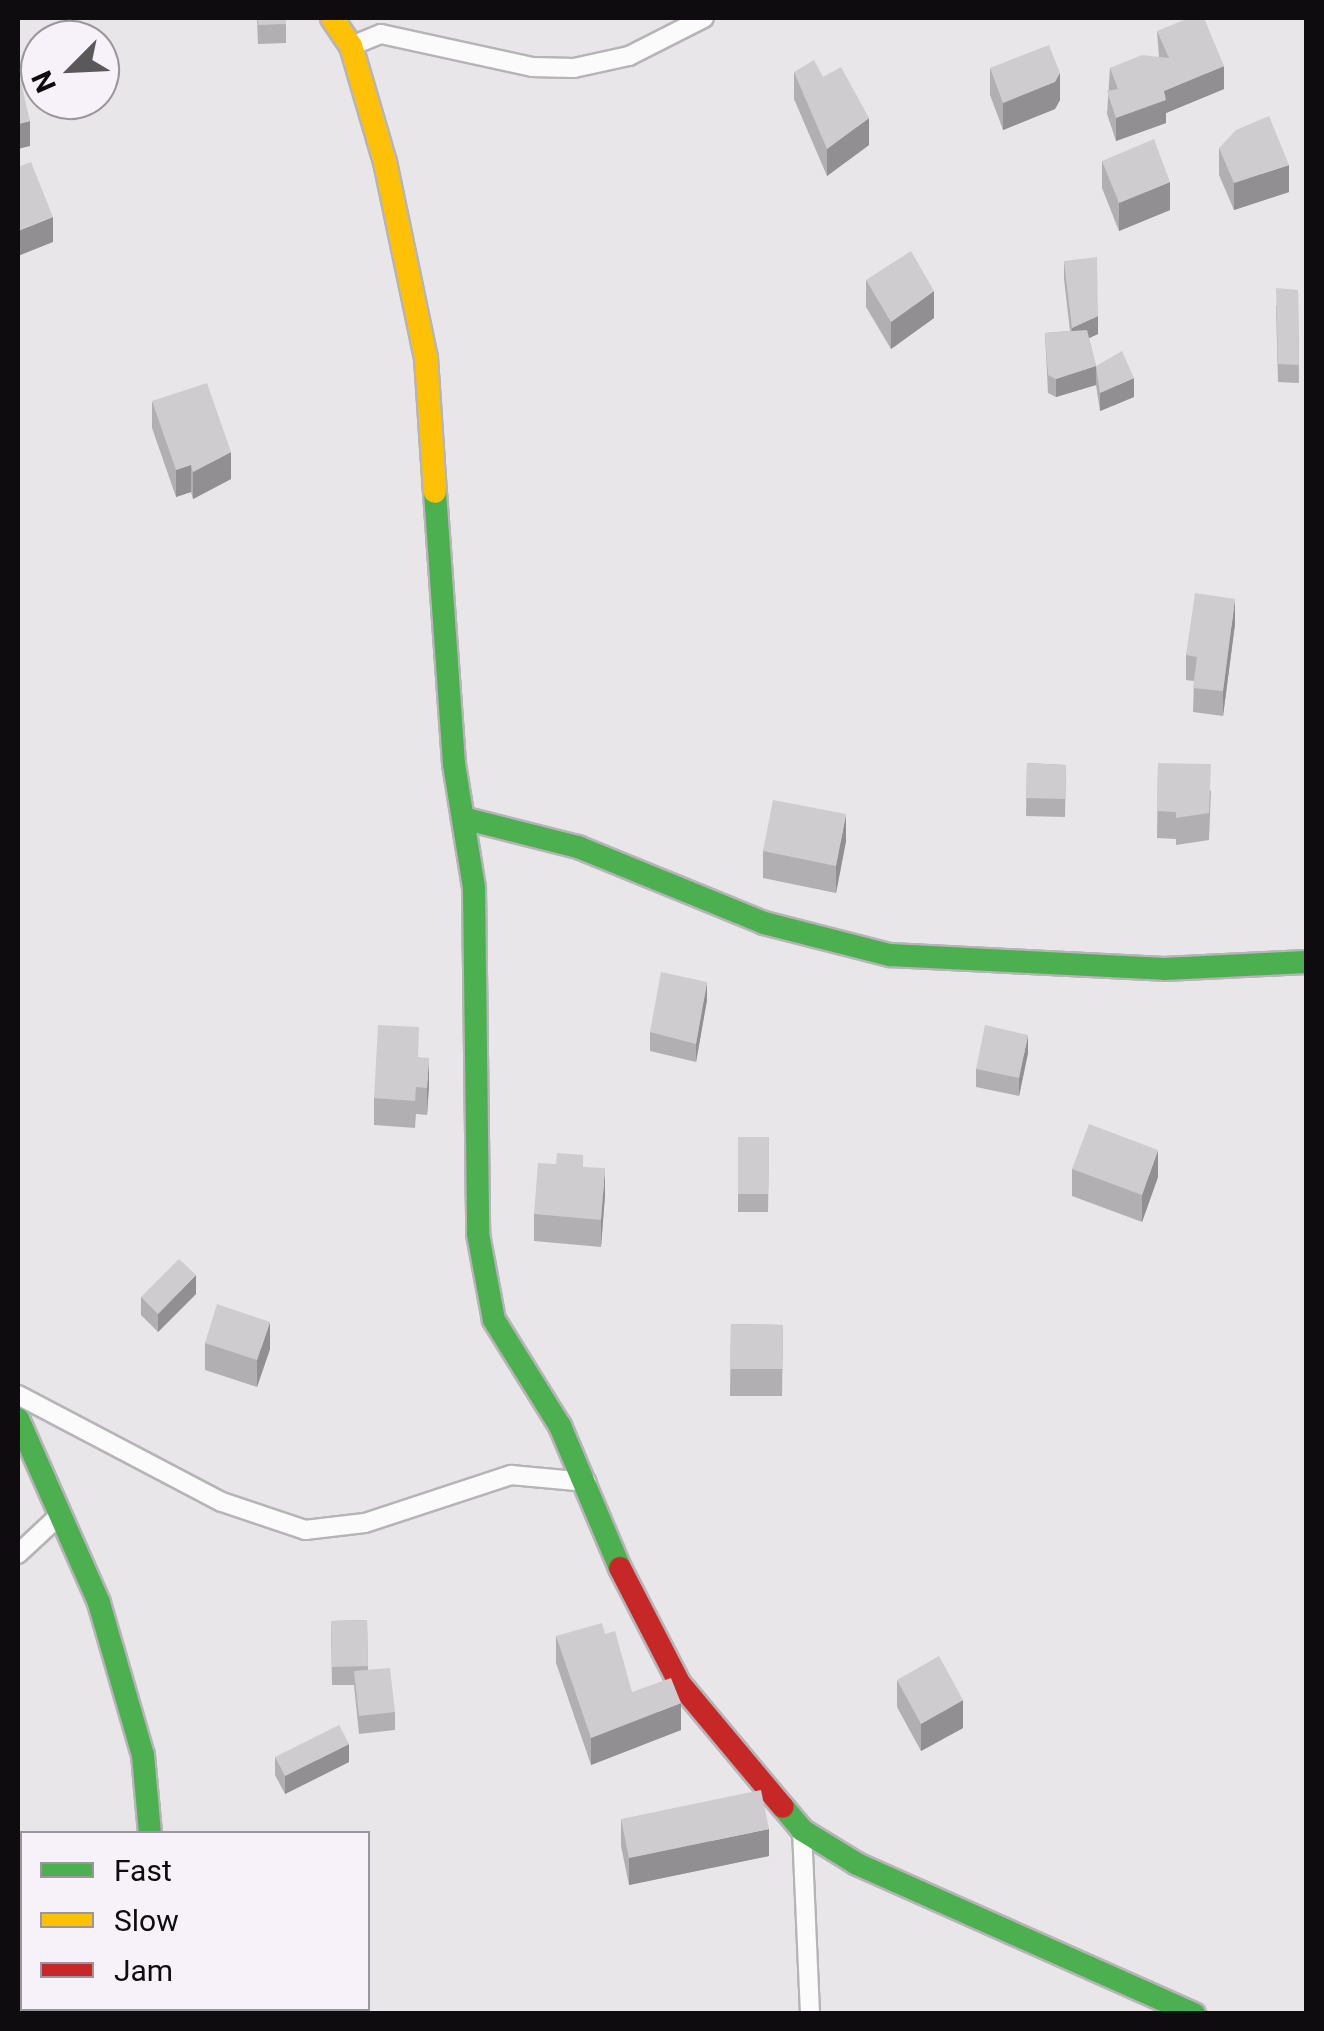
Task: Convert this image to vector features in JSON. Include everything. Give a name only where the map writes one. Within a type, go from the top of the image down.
[{"type":"street","points":[[332,18],[351,46],[385,162],[426,358],[463,818],[474,888],[484,1282],[494,1320],[587,1482],[612,1554],[680,1684],[802,1830],[857,1864],[1194,2014]]},
{"type":"street","points":[[351,46],[380,34],[532,67],[574,68],[629,56],[704,18]]},
{"type":"street","points":[[463,818],[578,846],[764,923],[890,955],[1164,970],[1306,962]]},
{"type":"street","points":[[18,1395],[222,1502],[305,1530],[365,1523],[511,1475],[587,1482]]},
{"type":"street","points":[[18,1418],[98,1604],[143,1755],[150,1831]]},
{"type":"street","points":[[18,1554],[60,1515]]},
{"type":"street","points":[[802,1830],[810,2014]]},
{"type":"building","points":[[258,18],[286,18],[286,24],[258,25]]},
{"type":"building","points":[[1189,18],[1204,18],[1224,66],[1164,91],[1166,100],[1116,118],[1107,91],[1118,89],[1110,68],[1142,55],[1169,58],[1157,31]]},
{"type":"building","points":[[1049,45],[1060,73],[1055,82],[1003,103],[990,68]]},
{"type":"building","points":[[814,60],[823,77],[841,67],[869,118],[827,149],[794,72]]},
{"type":"building","points":[[18,79],[20,120],[30,121],[18,124]]},
{"type":"building","points":[[1269,116],[1289,165],[1234,183],[1219,148],[1236,130]]},
{"type":"building","points":[[1154,139],[1170,182],[1119,203],[1102,161]]},
{"type":"building","points":[[31,162],[53,217],[18,231],[18,167]]},
{"type":"building","points":[[911,251],[934,291],[891,322],[866,280]]},
{"type":"building","points":[[1097,257],[1098,316],[1072,328],[1064,261]]},
{"type":"building","points":[[1276,288],[1298,290],[1299,365],[1278,364]]},
{"type":"building","points":[[1087,330],[1096,366],[1056,379],[1048,375],[1045,333]]},
{"type":"building","points":[[1122,351],[1134,378],[1100,393],[1096,366]]},
{"type":"building","points":[[207,383],[231,452],[193,472],[191,465],[176,470],[152,401]]},
{"type":"building","points":[[1195,593],[1235,599],[1223,691],[1193,688],[1197,657],[1186,655]]},
{"type":"building","points":[[1027,763],[1066,765],[1065,799],[1026,798]]},
{"type":"building","points":[[1158,763],[1211,764],[1209,813],[1176,818],[1176,812],[1157,811]]},
{"type":"building","points":[[773,800],[846,814],[836,866],[763,851]]},
{"type":"building","points":[[661,972],[707,982],[696,1044],[650,1032]]},
{"type":"building","points":[[378,1025],[419,1027],[418,1057],[429,1058],[427,1088],[416,1087],[415,1101],[374,1098]]},
{"type":"building","points":[[985,1025],[1028,1035],[1019,1078],[976,1069]]},
{"type":"building","points":[[1089,1124],[1158,1150],[1142,1195],[1072,1169]]},
{"type":"building","points":[[738,1137],[769,1137],[768,1194],[738,1194]]},
{"type":"building","points":[[557,1153],[583,1155],[583,1167],[605,1168],[601,1220],[534,1214],[538,1163],[556,1164]]},
{"type":"building","points":[[179,1259],[196,1275],[158,1314],[141,1297]]},
{"type":"building","points":[[217,1304],[270,1322],[257,1360],[205,1343]]},
{"type":"building","points":[[731,1324],[783,1325],[782,1369],[730,1369]]},
{"type":"building","points":[[367,1620],[368,1666],[332,1667],[331,1621]]},
{"type":"building","points":[[602,1623],[605,1634],[615,1631],[632,1692],[671,1678],[681,1703],[591,1738],[556,1636]]},
{"type":"building","points":[[939,1656],[963,1700],[921,1724],[897,1680]]},
{"type":"building","points":[[390,1668],[395,1712],[359,1716],[354,1671]]},
{"type":"building","points":[[339,1725],[349,1744],[285,1776],[275,1757]]},
{"type":"building","points":[[761,1790],[769,1829],[629,1858],[621,1819]]},
{"type":"building","points":[[295,2011],[332,2014],[296,2014]]},
{"type":"traffic: fast","points":[[435,492],[454,764],[474,888],[478,1234],[494,1320],[560,1426],[620,1568]]},
{"type":"traffic: fast","points":[[463,818],[578,847],[764,923],[890,955],[1164,969],[1306,962]]},
{"type":"traffic: fast","points":[[18,1419],[99,1603],[143,1755],[150,1831]]},
{"type":"traffic: fast","points":[[783,1807],[802,1830],[857,1864],[1194,2014]]},
{"type":"traffic: slow","points":[[332,18],[351,46],[385,162],[426,358],[435,492]]},
{"type":"traffic: jam","points":[[620,1568],[680,1684],[783,1807]]}]
